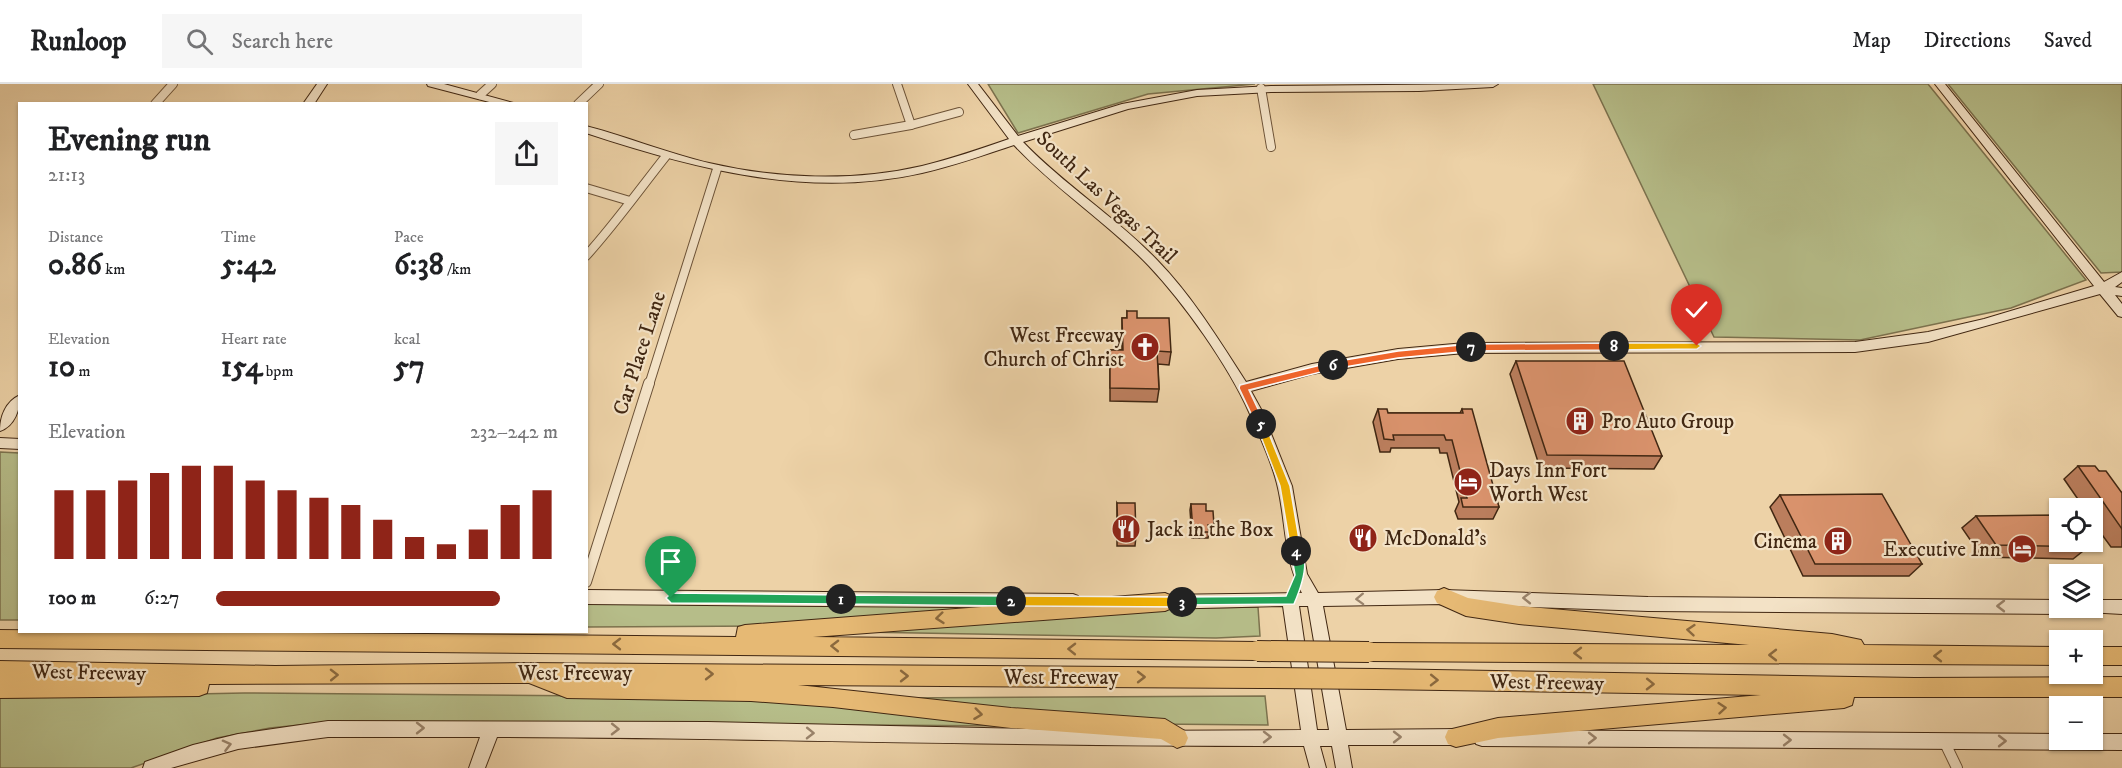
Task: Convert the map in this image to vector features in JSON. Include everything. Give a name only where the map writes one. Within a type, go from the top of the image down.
[{"type":"highway","points":[[1444,597],[1466,607],[1519,615],[1832,643],[1894,656]]},
{"type":"highway","points":[[676,644],[707,635],[1165,602]]},
{"type":"highway","points":[[0,632],[36,639]]},
{"type":"highway","name":"West Freeway","points":[[0,639],[2049,656]]},
{"type":"highway","points":[[2103,656],[2122,656]]},
{"type":"highway","name":"West Freeway","points":[[0,671],[275,675],[524,673],[1375,679],[1915,688],[2122,687]]},
{"type":"highway","points":[[524,673],[567,688],[739,691],[833,698],[1011,718],[1165,729],[1177,738]]},
{"type":"highway","points":[[0,688],[208,686],[275,675]]},
{"type":"highway","points":[[1456,737],[1498,728],[1822,699],[1873,697],[1915,688]]},
{"type":"main road","points":[[309,102],[322,84]]},
{"type":"main road","points":[[432,84],[505,102]]},
{"type":"main road","name":"South Las Vegas Trail","points":[[973,84],[1015,140],[1039,165],[1083,200],[1153,263],[1206,329],[1255,411],[1285,486],[1300,575],[1315,601]]},
{"type":"main road","points":[[588,130],[666,156],[717,169],[784,179],[864,179],[951,162],[1119,106],[1197,93],[1261,88],[1373,86],[1416,88],[1493,84]]},
{"type":"main road","points":[[1940,84],[2122,313]]},
{"type":"main road","points":[[2103,289],[2122,276]]},
{"type":"main road","points":[[1243,388],[1312,369],[1398,354],[1465,348],[1832,347],[1898,342],[1985,323],[2056,299],[2103,289],[2122,292]]},
{"type":"main road","points":[[0,426],[18,403]]},
{"type":"main road","points":[[0,443],[18,444]]},
{"type":"main road","points":[[1300,575],[1290,600],[1310,737],[1318,768]]},
{"type":"main road","points":[[588,597],[1165,602],[1444,597],[1536,598],[1648,604],[2049,607]]},
{"type":"main road","points":[[1315,601],[1344,768]]},
{"type":"main road","points":[[2103,607],[2122,607]]},
{"type":"main road","points":[[477,768],[492,728]]},
{"type":"main road","points":[[151,768],[194,753],[264,735],[327,729],[708,730],[1032,738],[1456,737],[2122,742]]},
{"type":"street","points":[[157,102],[173,84]]},
{"type":"street","points":[[480,95],[492,84]]},
{"type":"street","points":[[580,102],[598,84]]},
{"type":"street","points":[[897,84],[911,125]]},
{"type":"street","points":[[1261,88],[1271,147]]},
{"type":"street","points":[[854,135],[911,125],[959,112]]},
{"type":"street","points":[[588,254],[616,223],[630,201],[666,156]]},
{"type":"street","name":"Car Place Lane","points":[[588,576],[717,169]]},
{"type":"street","points":[[588,189],[630,201]]},
{"type":"street","points":[[1944,741],[1957,768]]},
{"type":"green space","points":[[988,84],[1255,84],[1148,94],[1018,133]]},
{"type":"green space","points":[[1593,84],[1928,84],[2086,280],[2011,308],[1860,340],[1714,337]]},
{"type":"green space","points":[[1948,84],[2122,84],[2122,272],[2101,273]]},
{"type":"green space","points":[[0,452],[18,453],[18,620],[0,620]]},
{"type":"green space","points":[[588,603],[992,606],[1005,608],[774,626],[588,627]]},
{"type":"green space","points":[[1258,607],[1260,636],[1216,638],[860,632],[1147,609]]},
{"type":"green space","points":[[244,693],[710,697],[820,701],[1010,726],[339,721],[270,728],[217,738],[131,768],[0,768],[0,698]]},
{"type":"green space","points":[[1265,696],[1268,725],[1153,724],[897,698]]},
{"type":"building","name":"West Freeway Church of Christ","points":[[1127,311],[1137,311],[1137,318],[1169,318],[1171,352],[1157,351],[1159,389],[1110,388],[1110,350],[1123,350],[1122,318],[1127,318]]},
{"type":"building","name":"Pro Auto Group","points":[[1516,361],[1624,361],[1662,456],[1547,455]]},
{"type":"building","points":[[1378,409],[1387,409],[1388,413],[1463,413],[1462,409],[1472,409],[1499,507],[1463,507],[1461,498],[1467,498],[1452,440],[1446,440],[1444,435],[1393,435],[1394,440],[1384,439]]},
{"type":"building","points":[[2078,466],[2095,466],[2099,471],[2106,471],[2122,493],[2122,529],[2103,502],[2103,498],[2100,498]]},
{"type":"building","name":"Cinema","points":[[1882,494],[1922,564],[1815,564],[1780,495]]},
{"type":"building","name":"Jack in the Box","points":[[1117,503],[1135,503],[1136,536],[1118,536]]},
{"type":"building","points":[[1191,504],[1206,504],[1206,511],[1213,511],[1214,525],[1208,525],[1209,532],[1193,532]]},
{"type":"building","points":[[2049,515],[2049,546],[1996,545],[1976,516]]},
{"type":"place","name":"West Freeway Church of Christ","points":[[1145,347]]},
{"type":"place","name":"Pro Auto Group","points":[[1580,421]]},
{"type":"place","name":"Days Inn Fort Worth West","points":[[1468,482]]},
{"type":"place","name":"Jack in the Box","points":[[1126,529]]},
{"type":"place","name":"McDonald's","points":[[1363,538]]},
{"type":"place","name":"Cinema","points":[[1838,541]]},
{"type":"place","name":"Executive Inn","points":[[2022,549]]},
{"type":"route","points":[[671,598],[1165,602],[1290,600],[1300,575],[1285,486],[1255,411],[1243,388],[1312,369],[1398,354],[1497,346],[1697,346]]}]
